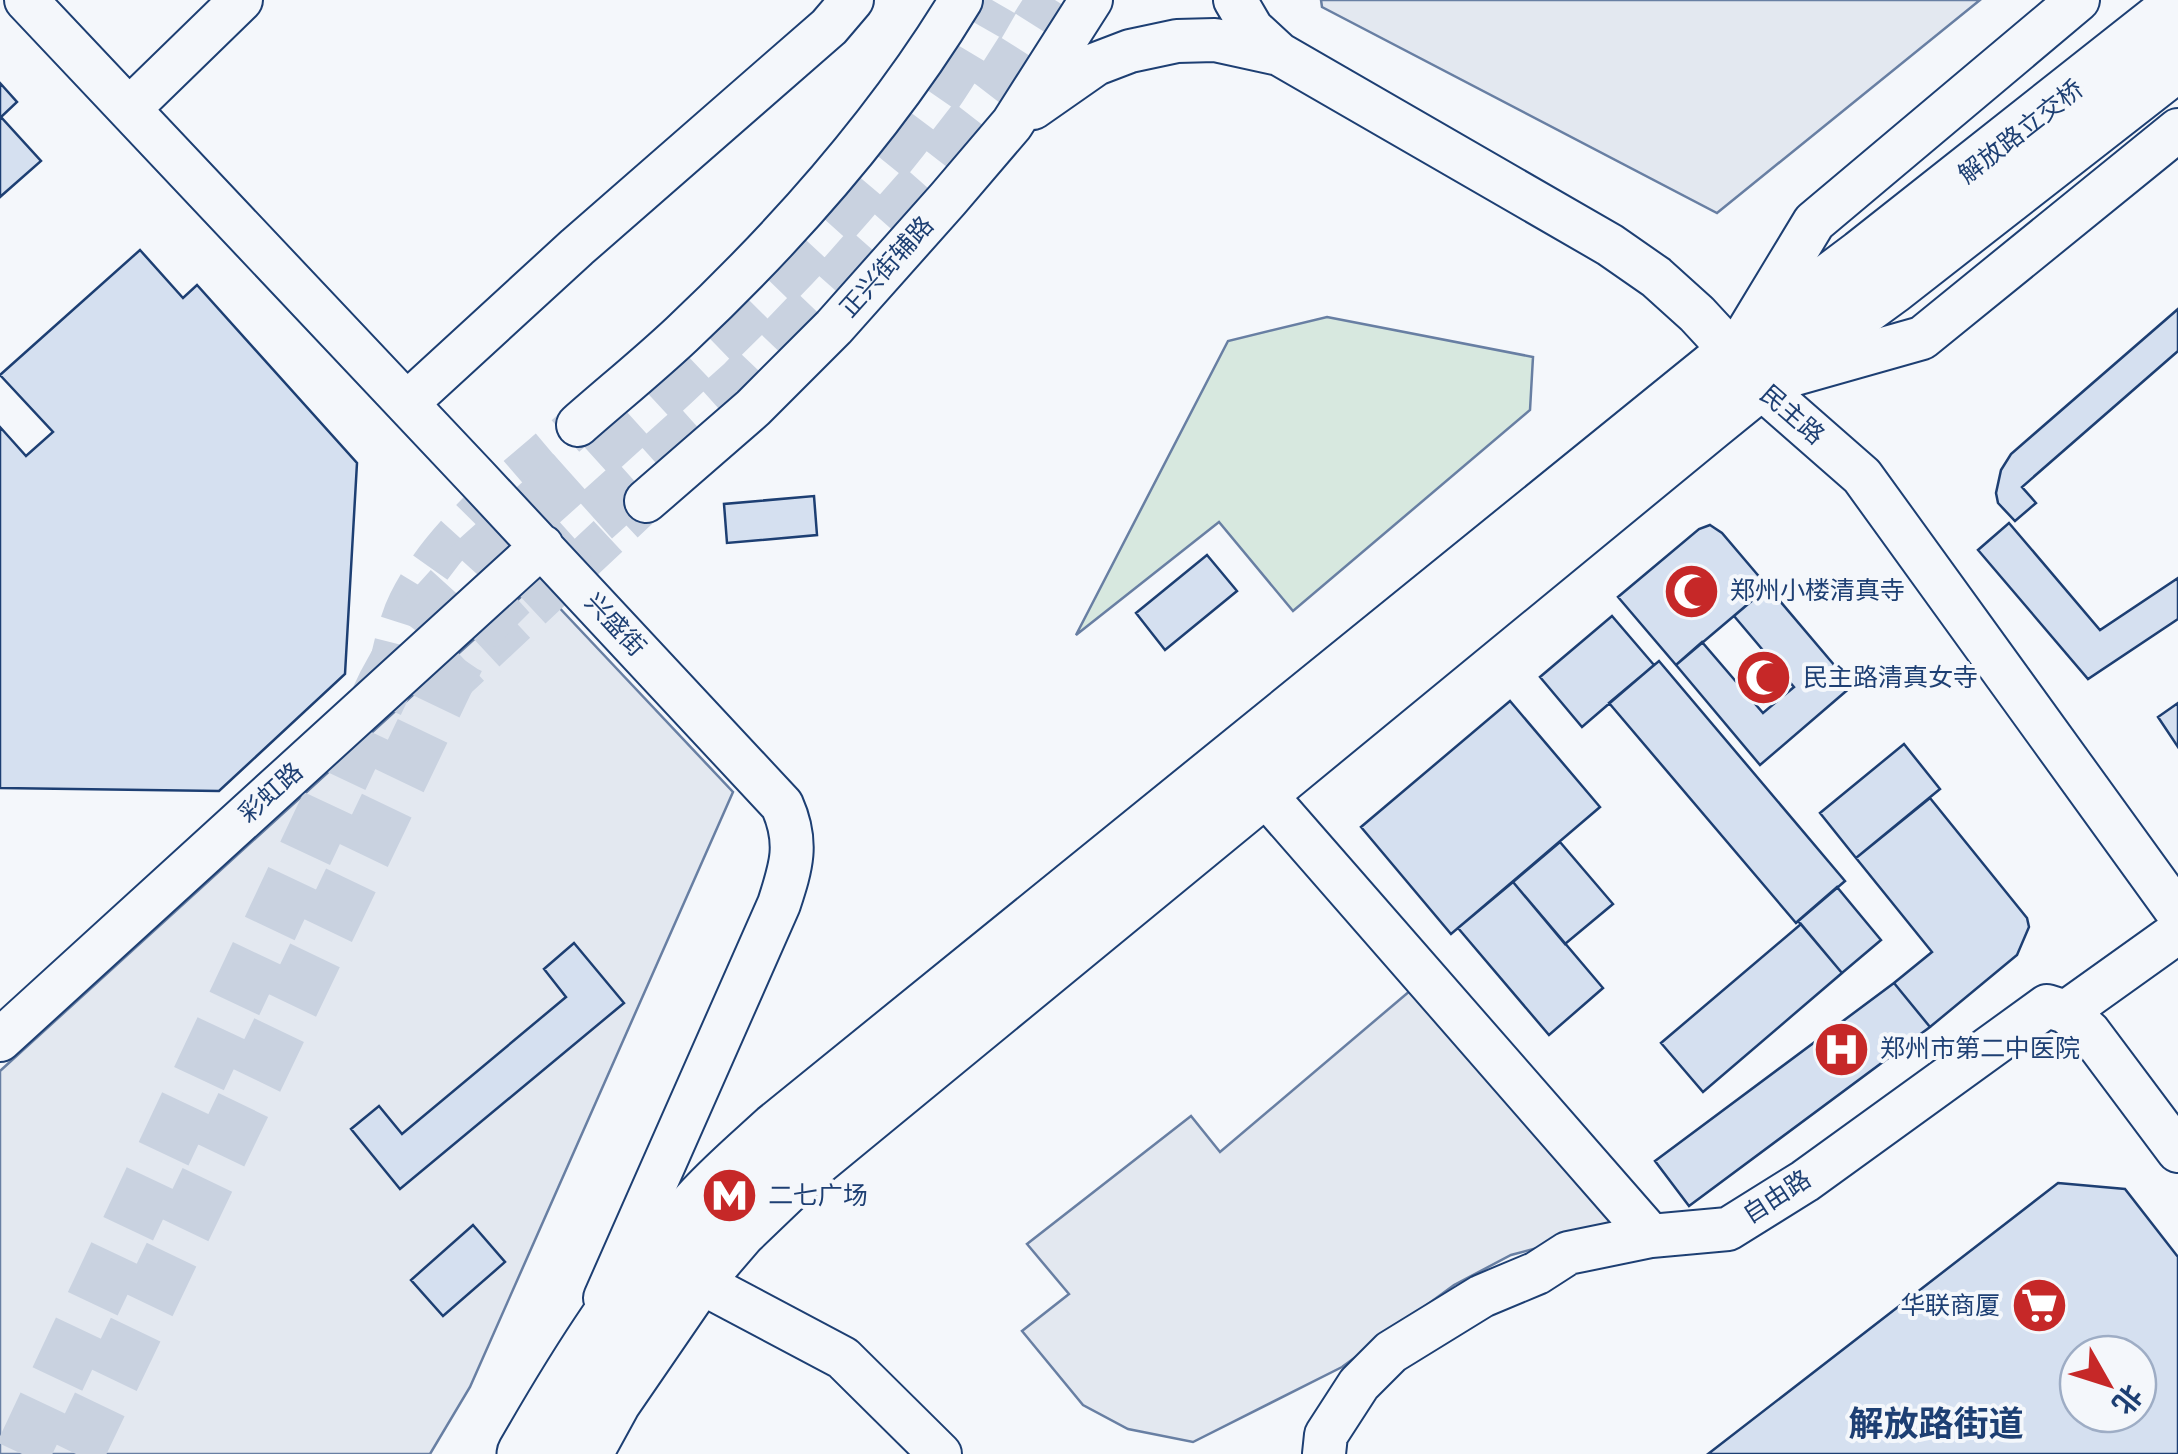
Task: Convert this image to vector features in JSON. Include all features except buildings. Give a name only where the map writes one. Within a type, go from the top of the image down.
[{"type":"main road","name":"解放路立交桥","points":[[1877,272],[2178,8]]},
{"type":"main road","name":"解放路立交桥","points":[[1877,272],[2178,62]]},
{"type":"main road","points":[[525,1454],[572,1371],[643,1272],[702,1200],[777,1130],[1746,369],[1877,272]]},
{"type":"main road","points":[[584,1454],[614,1400],[696,1280],[738,1231],[811,1161],[1262,791],[1746,369]]},
{"type":"street","name":"兴盛街","points":[[26,0],[765,784],[791,824],[790,868],[779,904],[572,1371]]},
{"type":"street","points":[[129,109],[241,0]]},
{"type":"street","points":[[406,403],[829,26],[852,0]]},
{"type":"street","points":[[578,425],[682,334],[778,238],[898,96],[961,0]]},
{"type":"street","name":"正兴街辅路","points":[[646,501],[753,408],[834,326],[1012,124],[1091,0]]},
{"type":"street","points":[[1234,0],[1252,30],[1279,54]]},
{"type":"street","points":[[1746,369],[1814,222],[2078,0]]},
{"type":"street","points":[[1012,124],[1096,64],[1130,52],[1178,42],[1215,40],[1279,54]]},
{"type":"street","name":"民主路","points":[[1279,54],[1610,245],[1697,314],[1746,369],[1862,476],[2178,914]]},
{"type":"street","points":[[1746,369],[1922,338],[2178,130]]},
{"type":"street","name":"彩虹路","points":[[0,1040],[542,546]]},
{"type":"street","points":[[1262,791],[1651,1236]]},
{"type":"street","name":"自由路","points":[[1324,1454],[1326,1435],[1359,1384],[1391,1352],[1482,1296],[1537,1273],[1568,1253],[1651,1236],[1728,1228],[1804,1181],[2047,1006],[2066,1012],[2178,932]]},
{"type":"street","points":[[2066,1012],[2089,1032],[2178,1151]]},
{"type":"street","points":[[696,1280],[843,1358],[940,1454]]},
{"type":"shaded area","points":[[1321,0],[1980,0],[1717,213],[1322,7]]},
{"type":"shaded area","points":[[1327,317],[1533,357],[1530,410],[1293,611],[1219,522],[1076,635],[1228,341]]},
{"type":"shaded area","points":[[536,583],[733,792],[470,1387],[430,1454],[0,1454],[0,1071]]},
{"type":"shaded area","points":[[1411,990],[1618,1226],[1511,1255],[1454,1285],[1342,1367],[1193,1442],[1128,1429],[1083,1405],[1022,1331],[1069,1294],[1027,1244],[1191,1116],[1220,1152]]},
{"type":"tunnel","points":[[22,1454],[385,684],[412,635],[478,559],[652,402],[819,236],[919,116],[992,0]]},
{"type":"tunnel","points":[[76,1454],[457,659],[485,618],[510,593],[743,384],[828,295],[925,185],[994,96],[1055,0]]},
{"type":"tunnel","points":[[385,684],[405,612],[442,552],[484,506],[578,425]]},
{"type":"tunnel","points":[[439,694],[646,501]]},
{"type":"place","name":"郑州小楼清真寺","points":[[1691,591]]},
{"type":"place","name":"民主路清真女寺","points":[[1764,678]]},
{"type":"place","name":"郑州市第二中医院","points":[[1841,1049]]},
{"type":"place","name":"二七广场","points":[[729,1196]]},
{"type":"place","name":"华联商厦","points":[[2039,1306]]},
{"type":"district","name":"解放路街道","points":[[1936,1424]]}]
